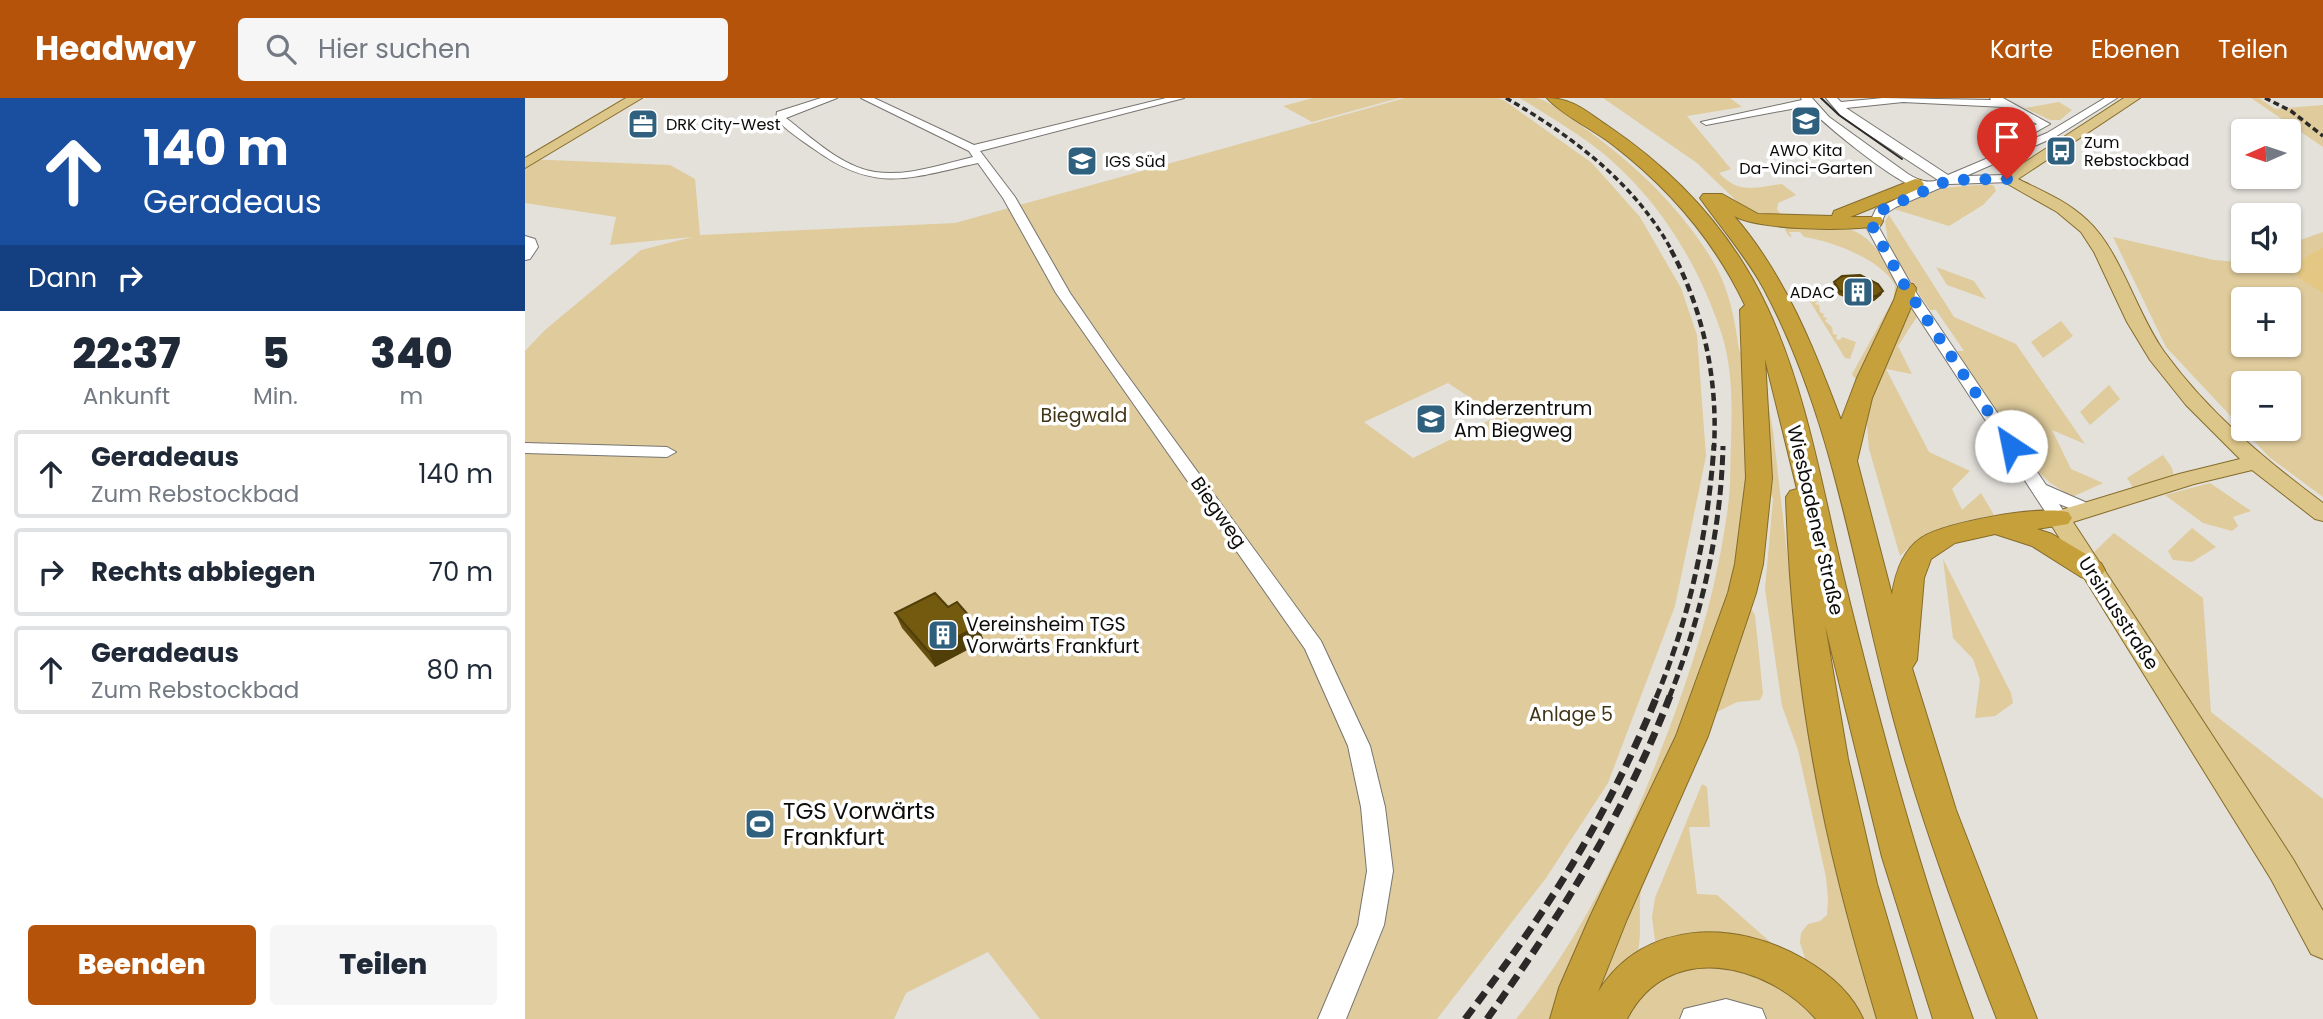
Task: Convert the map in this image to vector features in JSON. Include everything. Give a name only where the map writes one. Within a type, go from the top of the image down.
[{"type":"highway","name":"Wiesbadener Straße","points":[[1555,98],[1610,133],[1679,192],[1711,231],[1751,294],[1773,348],[1800,449],[1868,746],[1938,978],[1953,1019]]},
{"type":"highway","points":[[1579,98],[1619,123],[1666,159]]},
{"type":"highway","points":[[1819,221],[1852,211],[1926,178]]},
{"type":"highway","name":"Wiesbadener Straße","points":[[1819,221],[1771,221],[1751,218],[1694,181],[1749,249],[1783,303],[1798,333],[1844,461],[1900,683]]},
{"type":"highway","points":[[1819,221],[1844,223],[1865,231],[1876,231]]},
{"type":"highway","points":[[1844,461],[1848,435],[1860,397],[1905,300],[1906,288]]},
{"type":"highway","points":[[1570,1019],[1579,988],[1608,919],[1692,736],[1742,593],[1758,500],[1759,455],[1751,294]]},
{"type":"highway","points":[[1800,449],[1799,539],[1831,759],[1858,884],[1897,1019]]},
{"type":"highway","points":[[2017,1019],[1979,926],[1933,792],[1900,683],[1907,597],[1917,561],[1936,540],[1962,531],[1987,528],[2056,504]]},
{"type":"highway","points":[[1987,528],[2042,540],[2091,570]]},
{"type":"highway","points":[[1607,1019],[1624,989],[1647,969],[1673,955],[1700,950],[1754,954],[1784,966],[1804,979],[1843,1019]]},
{"type":"main road","points":[[525,164],[635,98]]},
{"type":"main road","points":[[2007,179],[2133,98]]},
{"type":"main road","points":[[2007,179],[2058,206],[2080,222],[2095,238],[2139,327],[2158,357],[2218,426],[2256,462],[2323,514]]},
{"type":"main road","points":[[2056,504],[2106,504],[2256,462]]},
{"type":"main road","name":"Ursinusstraße","points":[[2056,504],[2091,570],[2282,869],[2323,943]]},
{"type":"street","points":[[832,98],[788,111],[781,114],[781,119],[815,146],[864,173],[890,177],[1173,99]]},
{"type":"street","name":"Biegweg","points":[[866,98],[976,154],[1009,197],[1063,293],[1104,353],[1314,646],[1359,746],[1373,807],[1380,871],[1371,925],[1353,974],[1332,1019]]},
{"type":"street","points":[[1949,180],[2051,135],[2112,98]]},
{"type":"street","points":[[1834,102],[1903,99],[1999,101],[2046,125],[1926,178],[1880,212],[1876,231],[1906,288]]},
{"type":"street","points":[[1706,122],[1808,100],[1825,119],[1895,169],[1926,178],[2007,179]]},
{"type":"street","points":[[1834,102],[1926,178]]},
{"type":"street","points":[[2002,157],[1996,168],[2007,179]]},
{"type":"street","points":[[1895,169],[1917,172],[1926,178]]},
{"type":"street","points":[[525,240],[530,242],[531,247],[525,256]]},
{"type":"street","name":"Ursinusstraße","points":[[1906,288],[2056,504]]},
{"type":"street","points":[[525,448],[667,452]]},
{"type":"street","points":[[1695,1019],[1725,1013],[1752,1019]]},
{"type":"green space","points":[[1313,98],[1399,98],[1312,122],[1283,106]]},
{"type":"green space","points":[[1405,98],[1498,98],[1505,101],[1592,163],[1640,217],[1681,288],[1697,335],[1706,456],[1675,606],[1608,783],[1546,878],[1437,1019],[1040,1019],[988,952],[906,993],[894,1019],[525,1019],[525,351],[545,330],[641,250],[692,237],[610,245],[616,217],[525,203],[525,159],[670,165],[695,179],[700,235],[955,223]],"holes":[[[1448,383],[1498,416],[1413,458],[1364,422]]]},
{"type":"green space","points":[[1520,98],[1541,99],[1550,104],[1613,150],[1669,202],[1700,241],[1724,283],[1731,305],[1739,350],[1744,358],[1750,415],[1743,534],[1719,631],[1556,1019],[1516,1019],[1561,957],[1599,890],[1632,821],[1683,691],[1710,600],[1728,506],[1730,373],[1721,332],[1700,280],[1672,230],[1655,207],[1617,165],[1595,147]]},
{"type":"green space","points":[[1603,98],[1730,98],[1742,107],[1687,116],[1731,169],[1719,173],[1726,180],[1748,188],[1782,184],[1796,195],[1778,203],[1777,210],[1784,217],[1766,217],[1747,211],[1697,163]]},
{"type":"green space","points":[[2251,98],[2259,98],[2275,109],[2323,105],[2323,147],[2301,132],[2301,119],[2282,119]]},
{"type":"green space","points":[[2059,102],[2072,110],[2060,120],[2050,120],[2025,108]]},
{"type":"green space","points":[[1989,184],[1994,186],[1996,191],[1983,205],[1949,226],[1894,209],[1943,188]]},
{"type":"green space","points":[[1889,215],[1954,317],[2016,344],[2085,444],[2052,430],[2071,469],[2103,483],[2072,497],[2049,482],[2033,467],[1957,351],[1964,351],[1936,310],[1930,310],[1885,242],[1888,242],[1885,221]]},
{"type":"green space","points":[[1787,226],[1829,226],[1852,230],[1873,245],[1894,278],[1899,292],[1857,382],[1852,374],[1894,298],[1895,285],[1879,267],[1867,259],[1841,247],[1804,237],[1800,232],[1789,232],[1792,237],[1789,236],[1785,230]]},
{"type":"green space","points":[[2323,232],[2323,497],[2269,457],[2254,441],[2301,441],[2301,371],[2231,371],[2231,416],[2166,347],[2113,237],[2231,261],[2231,273],[2301,273],[2301,240]]},
{"type":"green space","points":[[1936,267],[1974,281],[1986,299],[1947,285]]},
{"type":"green space","points":[[1804,285],[1812,286],[1808,292],[1814,297],[1813,300],[1817,301],[1815,304],[1819,305],[1823,317],[1827,318],[1825,321],[1832,327],[1833,334],[1837,335],[1836,339],[1840,340],[1842,337],[1856,342],[1850,359],[1845,358],[1803,290]]},
{"type":"green space","points":[[1911,302],[1918,315],[1898,346],[1912,374],[1886,369],[1929,452],[1970,471],[1952,489],[1962,510],[1981,493],[1994,515],[1943,527],[1921,538],[1900,556],[1869,449],[1866,413]]},
{"type":"green space","points":[[2061,321],[2073,336],[2043,358],[2031,342]]},
{"type":"green space","points":[[1764,382],[1773,431],[1794,613],[1880,1019],[1861,1019],[1806,961],[1800,943],[1801,933],[1808,924],[1820,921],[1827,915],[1828,900],[1826,877],[1798,750],[1782,706],[1765,589],[1773,499],[1767,482]]},
{"type":"green space","points":[[2109,385],[2120,399],[2090,425],[2080,412]]},
{"type":"green space","points":[[2163,455],[2172,468],[2174,477],[2134,489],[2127,478]]},
{"type":"green space","points":[[2210,483],[2251,511],[2233,517],[2238,526],[2232,531],[2203,523],[2165,495]]},
{"type":"green space","points":[[2192,528],[2216,547],[2192,562],[2173,560],[2168,551]]},
{"type":"green space","points":[[2114,533],[2203,598],[2211,712],[2323,799],[2323,915],[2092,554]]},
{"type":"green space","points":[[1943,559],[2011,693],[2013,703],[1995,716],[1975,718],[1980,680],[1973,659],[1953,638]]},
{"type":"green space","points":[[1749,609],[1755,615],[1763,694],[1760,700],[1737,702],[1717,712],[1712,711]]},
{"type":"green space","points":[[1702,784],[1707,787],[1710,827],[1689,827],[1697,894],[1717,895],[1777,948],[1656,948],[1652,917],[1655,898]]},
{"type":"green space","points":[[1636,888],[1641,890],[1639,944],[1635,958],[1615,986],[1585,1019]]},
{"type":"green space","points":[[1741,962],[1830,1019],[1623,1019],[1661,973]]},
{"type":"shaded area","points":[[2323,248],[2323,293],[2298,277],[2298,273],[2301,273],[2301,262]]},
{"type":"building","name":"ADAC","points":[[1860,275],[1878,284],[1883,291],[1876,296],[1858,297],[1840,291],[1834,282],[1842,276]]},
{"type":"building","points":[[935,593],[948,607],[957,602],[978,626],[929,652],[895,613]]},
{"type":"tram line","points":[[1821,98],[1839,115],[1902,159]]},
{"type":"railway","points":[[1506,98],[1555,128],[1600,163],[1640,204],[1672,251]]},
{"type":"railway","points":[[2265,98],[2291,111],[2323,136]]},
{"type":"railway","points":[[1671,250],[1692,296],[1706,345],[1711,370],[1714,447]]},
{"type":"railway","points":[[1656,698],[1688,605],[1702,542],[1714,445]]},
{"type":"railway","points":[[1669,698],[1691,637],[1707,574],[1718,510],[1723,446]]},
{"type":"railway","points":[[1465,1019],[1522,941],[1572,864],[1617,784],[1657,696]]},
{"type":"railway","points":[[1487,1019],[1565,903],[1612,823],[1670,696]]},
{"type":"place","name":"AWO Kita Da-Vinci-Garten","points":[[1806,121]]},
{"type":"place","name":"DRK City-West","points":[[643,124]]},
{"type":"place","name":"Zum Rebstockbad","points":[[2061,151]]},
{"type":"place","name":"IGS Süd","points":[[1082,161]]},
{"type":"place","name":"ADAC","points":[[1858,292]]},
{"type":"place","name":"Kinderzentrum Am Biegweg","points":[[1431,419]]},
{"type":"place","name":"Vereinsheim TGS Vorwärts Frankfurt","points":[[943,635]]},
{"type":"place","name":"TGS Vorwärts Frankfurt","points":[[760,824]]},
{"type":"route","points":[[2007,179],[1949,180],[1884,209],[1874,221],[1873,228],[1906,288],[2011,446]]},
{"type":"park label","name":"Biegwald","points":[[1084,415]]},
{"type":"park label","name":"Anlage 5","points":[[1571,714]]}]
